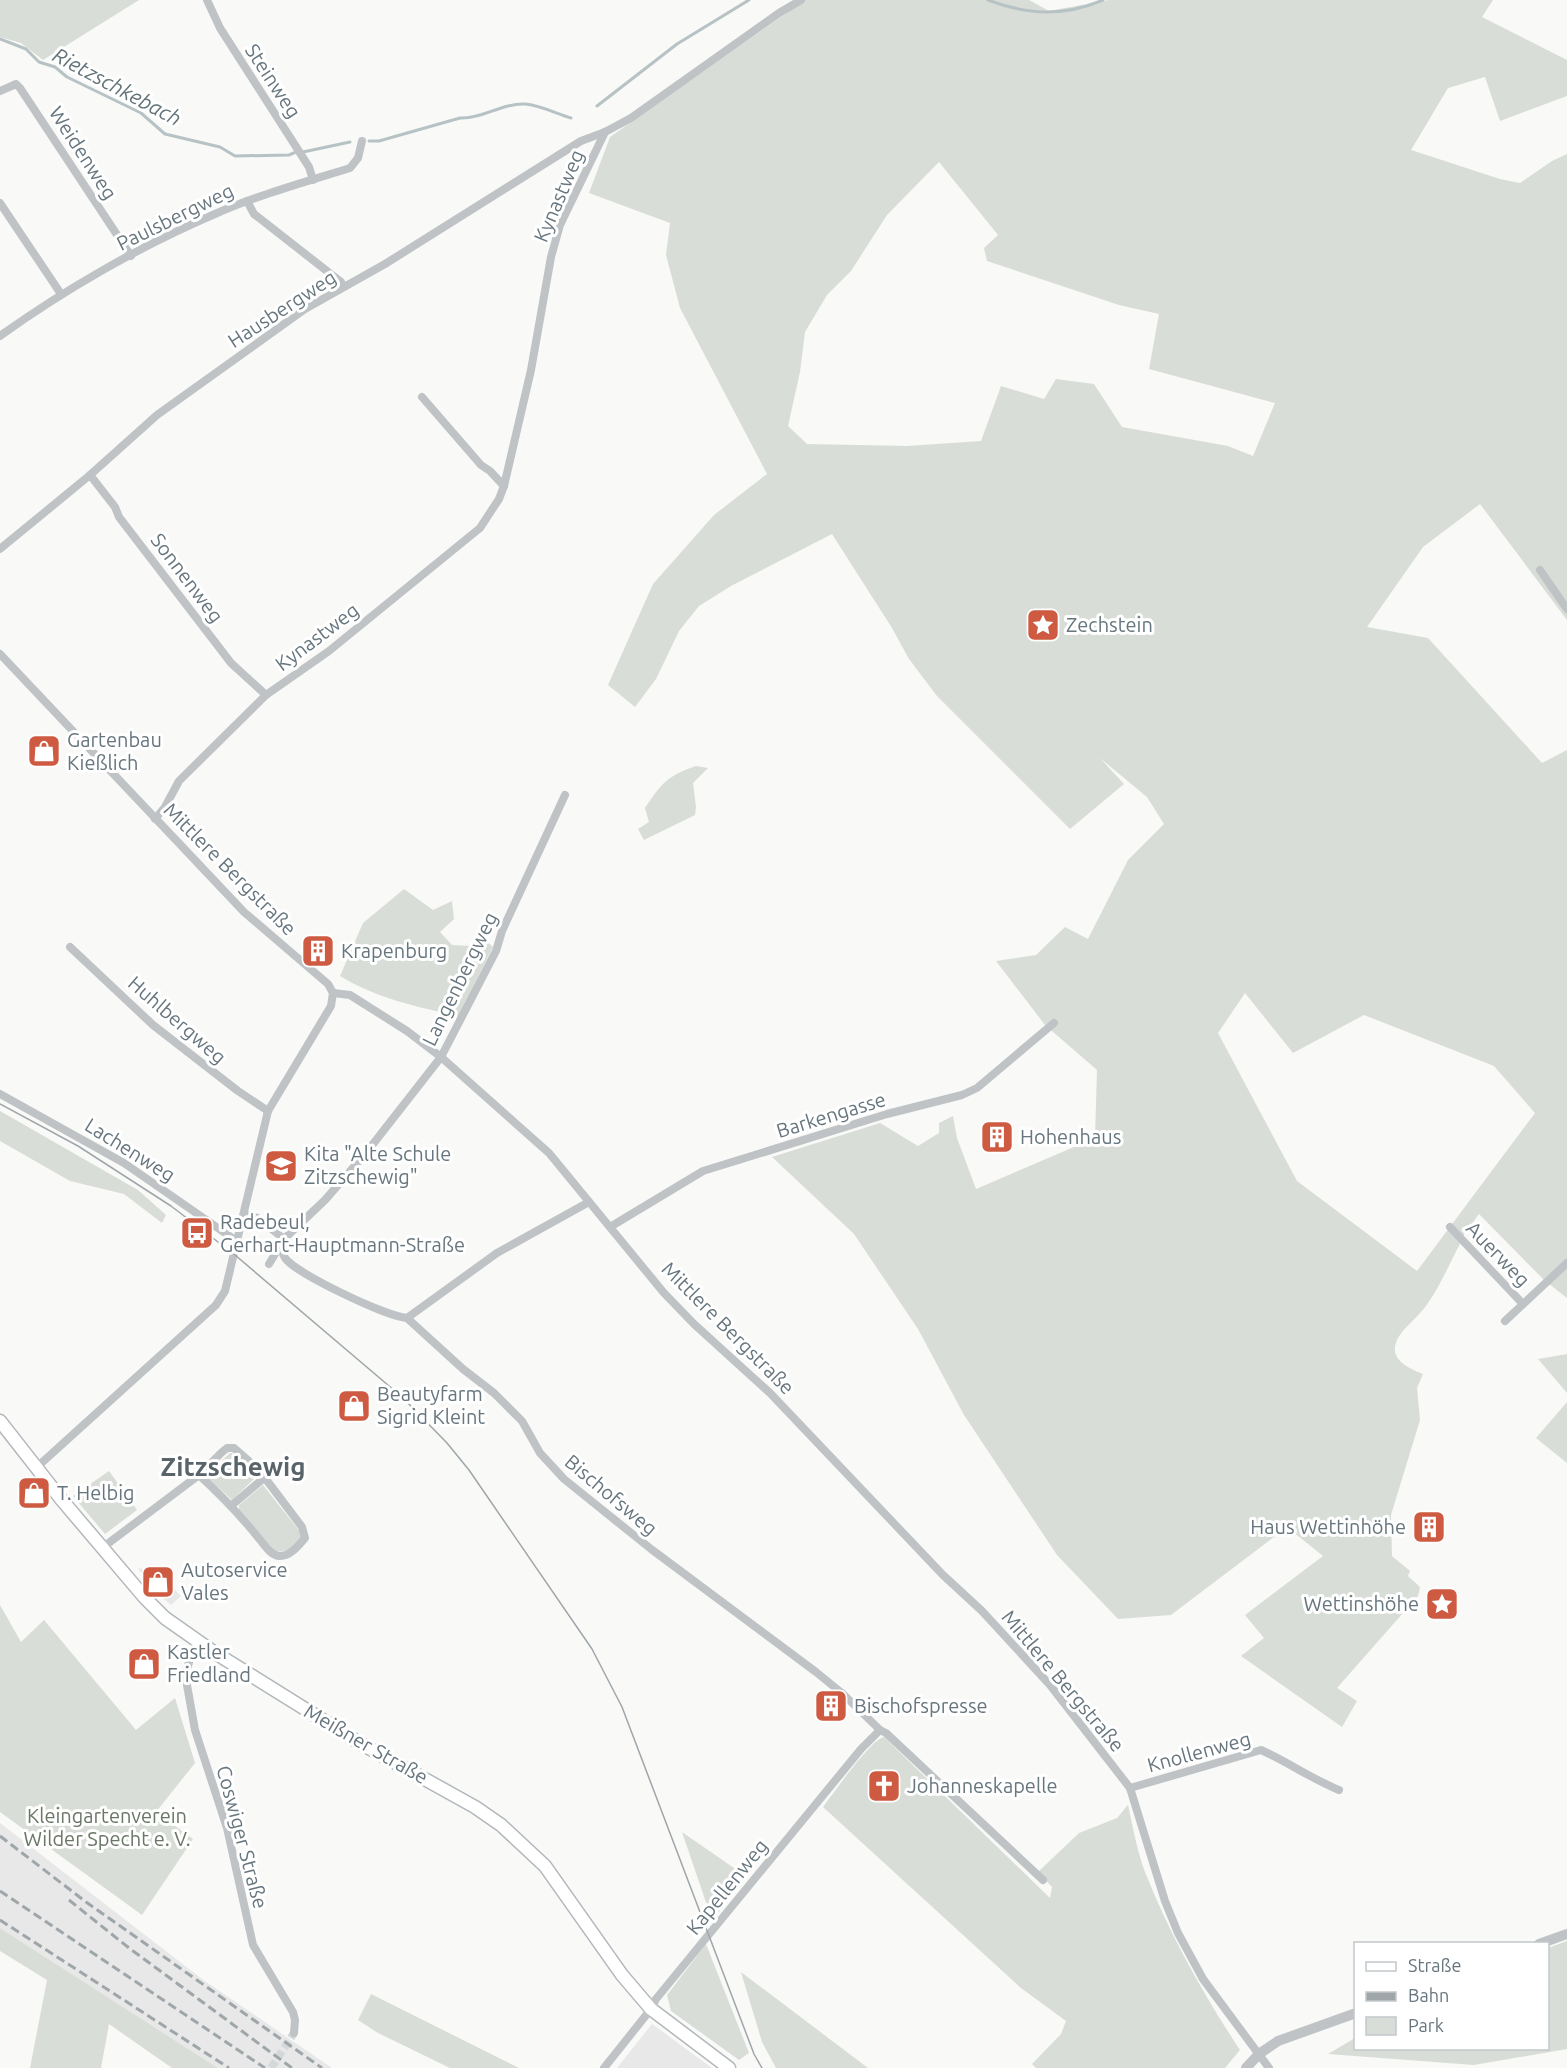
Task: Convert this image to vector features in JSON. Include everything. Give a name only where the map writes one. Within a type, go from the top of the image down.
[{"type":"main road","name":"Meißner Straße","points":[[0,1421],[102,1548],[151,1604],[172,1624],[197,1642],[358,1742],[475,1807],[501,1825],[545,1866],[622,1975],[651,2009],[729,2068]]},
{"type":"street","name":"Steinweg","points":[[207,0],[220,28],[309,167],[314,180]]},
{"type":"street","name":"Hausbergweg","points":[[0,549],[166,409],[305,309],[385,264],[581,141],[605,132],[631,118],[779,13],[801,0]]},
{"type":"street","name":"Weidenweg","points":[[0,91],[16,84],[20,88],[131,255]]},
{"type":"street","name":"Kynastweg","points":[[155,819],[165,807],[179,781],[266,695],[329,651],[480,528],[499,499],[531,370],[551,257],[560,225],[605,132]]},
{"type":"street","name":"Paulsbergweg","points":[[0,336],[61,294],[131,255],[213,214],[350,168],[361,151],[362,141]]},
{"type":"street","points":[[247,201],[254,214],[340,282],[343,287]]},
{"type":"street","points":[[0,203],[61,294]]},
{"type":"street","points":[[422,397],[481,465],[504,486]]},
{"type":"street","name":"Sonnenweg","points":[[90,475],[231,663],[266,695]]},
{"type":"street","points":[[1540,570],[1567,609]]},
{"type":"street","name":"Mittlere Bergstraße","points":[[0,654],[244,912],[328,984],[333,993],[350,994],[406,1031],[441,1057],[549,1153],[676,1306],[770,1393],[1050,1684],[1130,1788],[1178,1934],[1203,1979],[1269,2068]]},
{"type":"street","name":"Langenbergweg","points":[[284,1239],[324,1200],[366,1153],[441,1057],[496,951],[502,931],[565,795]]},
{"type":"street","name":"Huhlbergweg","points":[[70,947],[153,1025],[238,1091],[268,1111]]},
{"type":"street","points":[[37,1467],[216,1305],[225,1291],[268,1111],[331,1006],[333,993]]},
{"type":"street","name":"Barkengasse","points":[[610,1227],[703,1171],[887,1114],[962,1095],[977,1088],[1054,1023]]},
{"type":"street","name":"Lachenweg","points":[[0,1094],[124,1163],[238,1242]]},
{"type":"street","points":[[407,1318],[497,1252],[589,1202]]},
{"type":"street","points":[[244,1214],[258,1218],[284,1239],[269,1264]]},
{"type":"street","name":"Auerweg","points":[[1450,1227],[1523,1304]]},
{"type":"street","name":"Bischofsweg","points":[[284,1239],[282,1253],[286,1260],[304,1273],[381,1311],[399,1318],[407,1318],[463,1369],[494,1393],[522,1421],[540,1453],[564,1479],[651,1549],[843,1694],[1043,1880]]},
{"type":"street","name":"Auerweg","points":[[1506,1321],[1567,1263]]},
{"type":"street","points":[[102,1548],[199,1475],[227,1448],[234,1448],[259,1470],[305,1532],[305,1538],[298,1547],[282,1556],[271,1553],[232,1505],[199,1475]]},
{"type":"street","points":[[232,1505],[264,1478]]},
{"type":"street","name":"Coswiger Straße","points":[[197,1642],[192,1652],[187,1685],[195,1730],[227,1828],[253,1945],[293,2012],[294,2033]]},
{"type":"street","name":"Kapellenweg","points":[[604,2068],[651,2009],[656,1999],[816,1803],[880,1730]]},
{"type":"street","name":"Knollenweg","points":[[1130,1788],[1261,1750],[1339,1790]]},
{"type":"street","points":[[1545,1942],[1567,1934]]},
{"type":"street","points":[[1246,2068],[1259,2054],[1278,2041],[1354,2014]]},
{"type":"shaded area","name":"Autoservice Vales","points":[[138,1568],[158,1573],[181,1596],[171,1605],[155,1592]]},
{"type":"shaded area","points":[[0,1823],[202,1979],[332,2068],[218,2068],[0,1928]]},
{"type":"shaded area","points":[[652,2024],[712,2068],[617,2068]]},
{"type":"green space","points":[[0,0],[139,0],[43,60],[21,43],[0,37]]},
{"type":"green space","points":[[805,0],[1029,0],[1049,11],[1109,0],[1493,0],[1482,17],[1567,60],[1567,96],[1500,121],[1485,77],[1448,88],[1411,150],[1500,179],[1520,183],[1552,161],[1567,154],[1567,620],[1480,504],[1423,547],[1367,627],[1428,638],[1542,763],[1567,750],[1567,1298],[1544,1280],[1479,1214],[1460,1240],[1431,1298],[1397,1340],[1395,1351],[1398,1359],[1406,1366],[1423,1374],[1417,1388],[1420,1420],[1391,1515],[1392,1556],[1410,1571],[1408,1576],[1420,1587],[1418,1596],[1337,1688],[1357,1701],[1342,1727],[1241,1656],[1264,1638],[1245,1615],[1323,1556],[1287,1527],[1171,1615],[1118,1619],[1057,1555],[964,1415],[918,1329],[854,1234],[772,1157],[880,1123],[918,1146],[939,1133],[939,1123],[953,1116],[957,1138],[976,1189],[1095,1138],[1097,1070],[1045,1025],[996,961],[1036,955],[1065,927],[1088,939],[1128,860],[1164,824],[1147,797],[1100,758],[1124,784],[1070,829],[937,696],[909,659],[832,534],[731,586],[699,606],[679,631],[656,679],[635,707],[608,685],[653,584],[714,515],[767,474],[680,308],[666,255],[670,223],[589,193],[610,137]],"holes":[[[939,162],[998,235],[984,248],[987,261],[1119,305],[1159,314],[1149,369],[1275,403],[1253,456],[1228,446],[1122,427],[1094,384],[1056,379],[1044,399],[1001,386],[981,441],[907,446],[807,444],[788,426],[800,372],[805,332],[827,295],[851,271],[887,215]],[[1245,993],[1293,1053],[1364,1015],[1494,1066],[1535,1113],[1417,1271],[1297,1181],[1218,1033]]]},
{"type":"green space","points":[[696,766],[708,768],[693,783],[695,815],[644,840],[638,829],[649,822],[645,808],[672,777]]},
{"type":"green space","points":[[404,889],[433,910],[452,901],[454,919],[440,932],[452,945],[471,946],[480,936],[493,947],[458,1016],[382,996],[340,976],[363,923]]},
{"type":"green space","points":[[0,1111],[138,1190],[166,1215],[162,1223],[124,1194],[70,1181],[0,1141]]},
{"type":"green space","points":[[1567,1354],[1567,1393],[1538,1359]]},
{"type":"green space","points":[[1567,1402],[1567,1463],[1536,1438]]},
{"type":"green space","points":[[230,1453],[235,1453],[255,1470],[256,1477],[232,1500],[206,1476]]},
{"type":"green space","points":[[109,1471],[137,1510],[105,1534],[73,1496]]},
{"type":"green space","points":[[263,1485],[301,1533],[301,1539],[286,1550],[274,1551],[239,1509],[239,1505]]},
{"type":"green space","name":"Kleingartenverein Wilder Specht e. V.","points":[[0,1605],[21,1642],[44,1620],[136,1730],[175,1698],[195,1763],[156,1812],[193,1839],[142,1915],[0,1812]]},
{"type":"green space","points":[[884,1737],[1050,1898],[1052,1887],[1038,1872],[1079,1833],[1117,1818],[1128,1805],[1142,1864],[1165,1919],[1200,1986],[1240,2050],[1225,2068],[1036,2068],[1032,2064],[1061,2034],[1066,2021],[1021,1988],[823,1807],[870,1747]]},
{"type":"green space","points":[[682,1832],[747,1877],[712,1920]]},
{"type":"green space","points":[[0,1928],[218,2068],[172,2068],[109,2024],[101,2068],[30,2068],[47,1980],[0,1951]]},
{"type":"green space","points":[[1567,1941],[1567,2049],[1474,2065],[1328,2054],[1354,2039],[1354,2050],[1549,2050],[1549,1948]]},
{"type":"green space","points":[[706,1944],[749,2053],[739,2060],[671,2011],[667,1995]]},
{"type":"green space","points":[[741,1972],[868,2068],[776,2068],[762,2042]]},
{"type":"green space","points":[[371,1994],[519,2068],[450,2068],[378,2033],[358,2020]]},
{"type":"waterway","name":"Rietzschkebach","points":[[597,106],[677,44],[749,0]]},
{"type":"waterway","name":"Rietzschkebach","points":[[988,0],[1017,9],[1045,12],[1074,9],[1103,0]]},
{"type":"waterway","name":"Rietzschkebach","points":[[0,39],[26,49],[39,62],[55,67],[67,77],[141,113],[165,134],[220,147],[235,156],[289,155],[296,152]]},
{"type":"waterway","name":"Rietzschkebach","points":[[369,141],[379,141],[517,104],[537,106],[571,118]]},
{"type":"waterway","name":"Rietzschkebach","points":[[303,152],[350,142]]},
{"type":"tunnel","points":[[271,2068],[294,2033]]},
{"type":"tram line","points":[[0,1104],[78,1146],[171,1206],[235,1255],[402,1397],[447,1443],[469,1470],[592,1649],[622,1707],[754,2054],[762,2068]]},
{"type":"railway","points":[[0,1836],[86,1902],[322,2068]]},
{"type":"railway","points":[[0,1891],[265,2068]]},
{"type":"railway","points":[[69,1900],[129,1948],[292,2068]]},
{"type":"railway","points":[[0,1920],[229,2068]]},
{"type":"place","name":"Zechstein","points":[[1043,625]]},
{"type":"place","name":"Gartenbau Kießlich","points":[[44,751]]},
{"type":"place","name":"Krapenburg","points":[[318,951]]},
{"type":"place","name":"Hohenhaus","points":[[997,1137]]},
{"type":"place","name":"Kita \"Alte Schule Zitzschewig\"","points":[[281,1166]]},
{"type":"place","name":"Radebeul, Gerhart-Hauptmann-Straße","points":[[197,1233]]},
{"type":"place","name":"Beautyfarm Sigrid Kleint","points":[[354,1406]]},
{"type":"place","name":"T. Helbig","points":[[34,1493]]},
{"type":"place","name":"Haus Wettinhöhe","points":[[1429,1527]]},
{"type":"place","name":"Autoservice Vales","points":[[158,1582]]},
{"type":"place","name":"Wettinshöhe","points":[[1442,1604]]},
{"type":"place","name":"Kastler Friedland","points":[[144,1664]]},
{"type":"place","name":"Bischofspresse","points":[[831,1706]]},
{"type":"place","name":"Johanneskapelle","points":[[884,1786]]},
{"type":"district","name":"Zitzschewig","points":[[233,1467]]}]
